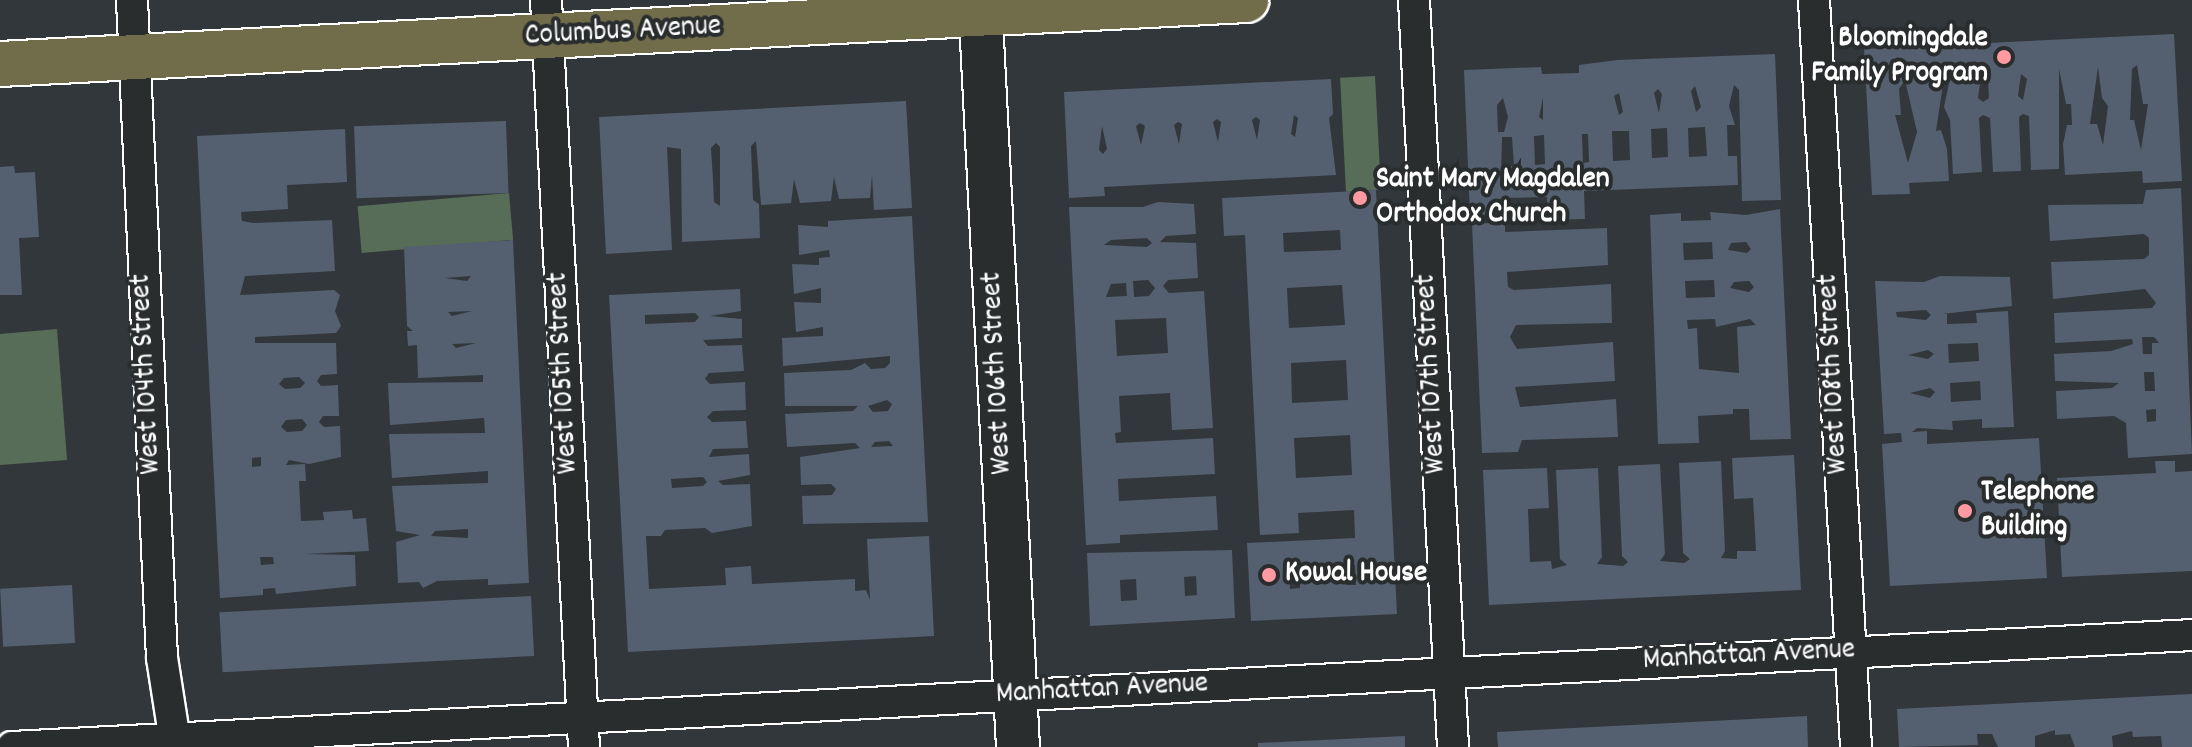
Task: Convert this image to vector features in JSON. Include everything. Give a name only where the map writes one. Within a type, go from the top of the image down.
[{"type":"main road","name":"Columbus Avenue","points":[[0,64],[134,58],[547,18],[1246,0]]},
{"type":"main road","name":"West 106th Street","points":[[980,8],[1018,747]]},
{"type":"street","name":"West 104th Street","points":[[132,0],[162,658],[174,743]]},
{"type":"street","name":"West 107th Street","points":[[1414,0],[1453,747]]},
{"type":"street","name":"West 108th Street","points":[[1814,0],[1856,747]]},
{"type":"street","name":"West 105th Street","points":[[547,18],[583,732]]},
{"type":"street","name":"Manhattan Avenue","points":[[12,747],[583,732],[1016,695],[2192,635]]},
{"type":"green space","points":[[1375,76],[1381,190],[1346,192],[1340,78]]},
{"type":"green space","points":[[509,193],[513,240],[362,253],[358,206]]},
{"type":"green space","points":[[57,329],[67,460],[0,465],[0,334]]},
{"type":"building","points":[[2174,34],[2182,181],[2143,183],[2142,171],[2065,175],[2063,144],[2067,125],[2072,125],[2071,104],[2066,104],[2059,69],[2059,169],[2031,170],[2029,116],[2023,114],[2019,117],[2021,171],[1993,172],[1990,118],[1983,115],[1979,118],[1982,172],[1953,174],[1950,120],[1944,107],[1949,83],[1944,78],[1936,131],[1941,130],[1947,149],[1949,181],[1909,183],[1910,194],[1872,195],[1864,49]],"holes":[[[2137,65],[2143,104],[2148,104],[2141,150],[2134,120],[2130,120],[2132,69]],[[2098,67],[2102,98],[2108,106],[2103,145],[2097,124],[2090,124]],[[2021,74],[2027,79],[2023,100],[2018,96]],[[1981,76],[1988,80],[1989,98],[1983,102],[1978,98]],[[1905,80],[1917,132],[1908,163],[1895,115],[1901,115],[1899,89]]]},
{"type":"building","points":[[1775,54],[1781,200],[1742,201],[1739,90],[1734,85],[1729,106],[1735,125],[1727,125],[1728,156],[1737,156],[1738,185],[1584,191],[1585,219],[1547,220],[1547,197],[1507,198],[1508,214],[1470,215],[1464,70],[1541,67],[1542,74],[1579,73],[1579,65],[1617,60]],"holes":[[[1695,86],[1701,107],[1696,112],[1691,91]],[[1658,89],[1662,94],[1659,113],[1654,93]],[[1619,93],[1623,112],[1619,115],[1614,96]],[[1503,98],[1508,117],[1504,132],[1498,132],[1497,105]],[[1543,98],[1543,120],[1539,117]],[[1705,127],[1707,156],[1689,157],[1688,128]],[[1667,128],[1668,157],[1652,158],[1651,129]],[[1612,131],[1629,131],[1630,160],[1613,161]],[[1582,134],[1588,134],[1589,162],[1583,163]],[[1544,135],[1545,164],[1535,165],[1534,136]],[[1502,137],[1512,137],[1514,166],[1505,167],[1506,184],[1501,178]]]},
{"type":"building","points":[[1331,79],[1333,114],[1329,118],[1336,175],[1104,187],[1105,196],[1069,198],[1064,92]],"holes":[[[1294,115],[1298,118],[1295,137],[1291,134]],[[1256,117],[1260,120],[1257,140],[1252,120]],[[1217,119],[1221,122],[1218,142],[1213,122]],[[1178,122],[1182,124],[1179,144],[1174,125]],[[1140,123],[1145,126],[1141,145],[1136,126]],[[1102,126],[1107,149],[1103,154],[1099,150]]]},
{"type":"building","points":[[906,101],[912,208],[874,210],[872,175],[870,198],[839,199],[834,177],[831,201],[800,203],[794,179],[791,203],[761,205],[756,141],[751,146],[753,200],[759,204],[760,238],[682,242],[681,149],[667,147],[672,250],[606,254],[599,117]],"holes":[[[716,143],[720,147],[720,206],[714,202],[711,148]]]},
{"type":"building","points":[[506,121],[509,193],[357,198],[354,126]]},
{"type":"building","points":[[345,129],[347,182],[287,185],[288,209],[241,212],[242,221],[253,223],[332,220],[335,271],[245,276],[240,295],[334,290],[340,295],[335,311],[341,326],[336,333],[255,337],[255,343],[336,343],[337,374],[321,375],[317,381],[321,386],[338,385],[339,416],[323,416],[319,422],[324,427],[340,426],[341,457],[309,464],[289,460],[286,465],[305,464],[306,481],[299,481],[301,521],[324,520],[323,512],[352,510],[353,519],[366,518],[369,551],[306,554],[355,555],[356,586],[276,594],[275,588],[263,589],[263,595],[220,598],[197,136]],"holes":[[[299,377],[305,383],[300,388],[285,389],[279,384],[284,378]],[[302,419],[307,425],[302,431],[287,432],[281,427],[286,420]],[[261,457],[261,466],[252,467],[252,458]],[[260,557],[273,557],[274,564],[261,565]]]},
{"type":"building","points":[[14,166],[15,173],[35,172],[39,237],[19,238],[22,295],[0,295],[0,167]]},
{"type":"building","points":[[2181,188],[2192,454],[2128,458],[2126,423],[2114,416],[2057,419],[2056,391],[2112,388],[2119,383],[2055,381],[2054,354],[2111,351],[2133,344],[2132,339],[2055,343],[2054,313],[2152,308],[2156,303],[2145,289],[2053,299],[2051,262],[2144,259],[2149,255],[2149,238],[2144,234],[2050,241],[2048,205],[2143,204],[2146,190]],"holes":[[[2142,337],[2154,337],[2159,343],[2152,343],[2152,354],[2143,354]],[[2144,372],[2154,372],[2155,391],[2145,391]],[[2156,409],[2156,421],[2147,422],[2146,410]]]},
{"type":"building","points":[[1376,190],[1397,614],[1251,621],[1247,543],[1355,538],[1354,510],[1298,513],[1299,533],[1260,535],[1245,235],[1224,236],[1222,198]],"holes":[[[1340,230],[1341,250],[1284,252],[1283,233]],[[1342,285],[1345,325],[1289,328],[1287,288]],[[1346,360],[1348,400],[1292,403],[1291,363]],[[1350,435],[1352,475],[1296,478],[1294,438]],[[1345,565],[1355,565],[1356,585],[1346,585]],[[1311,567],[1311,579],[1300,580],[1300,588],[1290,589],[1289,569]]]},
{"type":"building","points":[[1158,202],[1194,204],[1196,234],[1166,236],[1160,242],[1196,243],[1198,278],[1168,280],[1163,286],[1169,293],[1204,291],[1213,428],[1172,430],[1170,393],[1119,396],[1121,432],[1115,433],[1116,443],[1213,438],[1215,474],[1118,479],[1119,501],[1216,496],[1218,530],[1120,535],[1120,543],[1086,545],[1069,207],[1143,207]],"holes":[[[1147,238],[1152,243],[1147,247],[1104,245],[1111,240]],[[1148,280],[1155,288],[1149,296],[1134,297],[1133,281]],[[1126,283],[1127,296],[1106,297],[1111,284]],[[1166,318],[1168,353],[1117,356],[1115,320]]]},
{"type":"building","points":[[1780,209],[1791,439],[1750,440],[1749,409],[1733,409],[1733,414],[1698,416],[1699,443],[1658,444],[1650,215],[1681,213],[1681,221],[1711,220],[1710,212],[1746,215]],"holes":[[[1712,242],[1713,259],[1684,260],[1683,243]],[[1746,242],[1751,249],[1747,253],[1728,250],[1731,243]],[[1714,280],[1715,297],[1686,298],[1685,281]],[[1749,281],[1754,287],[1749,292],[1730,288],[1734,282]],[[1715,319],[1716,327],[1750,319],[1756,325],[1737,327],[1739,373],[1699,369],[1697,328],[1688,329],[1687,320]]]},
{"type":"building","points":[[912,216],[928,522],[803,524],[802,496],[832,495],[836,489],[831,484],[801,485],[800,457],[860,448],[855,443],[787,447],[785,414],[853,411],[858,406],[785,406],[784,373],[851,370],[865,363],[871,369],[885,368],[890,363],[890,356],[783,366],[782,338],[823,336],[823,327],[796,332],[794,302],[821,303],[821,288],[794,294],[792,264],[819,265],[819,258],[830,257],[829,250],[799,255],[798,225],[828,227],[828,221]],"holes":[[[887,400],[892,404],[888,411],[873,412],[868,406]],[[889,441],[893,446],[871,447],[875,442]]]},
{"type":"building","points":[[1505,222],[1505,232],[1607,228],[1608,265],[1507,272],[1508,287],[1514,290],[1611,284],[1612,323],[1516,325],[1510,337],[1517,349],[1613,342],[1615,381],[1515,387],[1520,407],[1616,399],[1618,437],[1522,440],[1518,452],[1482,453],[1472,224]]},
{"type":"building","points":[[513,240],[529,583],[488,585],[488,579],[437,581],[423,588],[419,582],[398,583],[396,542],[420,535],[396,531],[392,486],[488,483],[488,471],[392,478],[389,434],[485,433],[484,418],[390,425],[388,383],[483,382],[483,375],[418,378],[417,345],[408,346],[407,331],[413,331],[407,326],[404,247]],"holes":[[[471,276],[467,281],[445,278]],[[472,311],[452,316],[448,312]],[[476,343],[456,348],[452,344]],[[468,529],[468,538],[431,536],[435,531]]]},
{"type":"building","points":[[1940,276],[2010,277],[2012,306],[1942,314],[1947,314],[1947,324],[1977,323],[1976,313],[2008,311],[2014,427],[1982,428],[1982,419],[1952,421],[1953,430],[1917,428],[1912,432],[1927,431],[1927,444],[2039,438],[2047,578],[1890,586],[1882,444],[1902,442],[1901,433],[1884,434],[1875,281],[1924,282]],"holes":[[[1926,310],[1931,315],[1926,320],[1897,317],[1896,312]],[[1978,343],[1979,361],[1949,363],[1948,344]],[[1928,350],[1934,354],[1928,359],[1908,355]],[[1980,381],[1981,400],[1951,402],[1950,383]],[[1930,388],[1935,392],[1930,398],[1910,393]]]},
{"type":"building","points":[[740,289],[741,311],[710,316],[742,319],[742,338],[703,340],[708,346],[742,345],[744,371],[709,373],[705,379],[710,384],[745,382],[746,410],[713,411],[707,417],[712,422],[746,421],[748,448],[713,449],[709,457],[749,454],[750,475],[718,481],[723,485],[750,484],[752,526],[712,533],[705,528],[665,530],[661,536],[646,536],[649,589],[726,585],[725,568],[751,566],[752,584],[855,579],[855,591],[866,590],[870,600],[867,539],[929,536],[934,636],[628,652],[609,295]],"holes":[[[695,313],[699,317],[695,322],[645,324],[645,315]],[[703,477],[707,482],[703,486],[672,488],[671,479]]]},
{"type":"building","points":[[1794,455],[1801,590],[1489,605],[1483,470],[1547,468],[1549,508],[1528,509],[1530,562],[1551,561],[1552,569],[1567,565],[1560,559],[1556,470],[1598,468],[1602,557],[1597,564],[1623,566],[1628,562],[1622,556],[1618,466],[1660,464],[1665,554],[1660,561],[1684,563],[1690,559],[1683,553],[1679,463],[1721,461],[1725,551],[1721,558],[1737,559],[1737,551],[1756,551],[1753,498],[1734,499],[1732,458]]},
{"type":"building","points":[[2155,461],[2175,461],[2175,472],[2192,471],[2192,571],[2062,577],[2057,478],[2156,473]]},
{"type":"building","points":[[1232,550],[1235,618],[1090,626],[1087,553]],"holes":[[[1196,576],[1197,595],[1185,596],[1184,577]],[[1136,579],[1137,600],[1121,601],[1120,580]]]},
{"type":"building","points":[[72,585],[75,643],[3,647],[0,589]]},
{"type":"building","points":[[531,596],[534,656],[223,672],[219,612]]},
{"type":"building","points":[[2192,694],[2192,747],[2162,747],[2161,736],[2133,737],[2132,731],[2112,736],[2113,747],[2075,747],[2070,734],[2055,735],[2055,730],[2035,736],[2035,747],[1998,747],[1992,734],[1977,734],[1978,745],[1899,747],[1897,709]]},
{"type":"building","points":[[1807,716],[1808,747],[1498,747],[1497,732]]},
{"type":"building","points":[[1405,736],[1405,747],[1258,747],[1258,743]]},
{"type":"place","name":"Bloomingdale Family Program","points":[[2004,57]]},
{"type":"place","name":"Saint Mary Magdalen Orthodox Church","points":[[1360,198]]},
{"type":"place","name":"Telephone Building","points":[[1965,511]]},
{"type":"place","name":"Kowal House","points":[[1269,575]]}]
